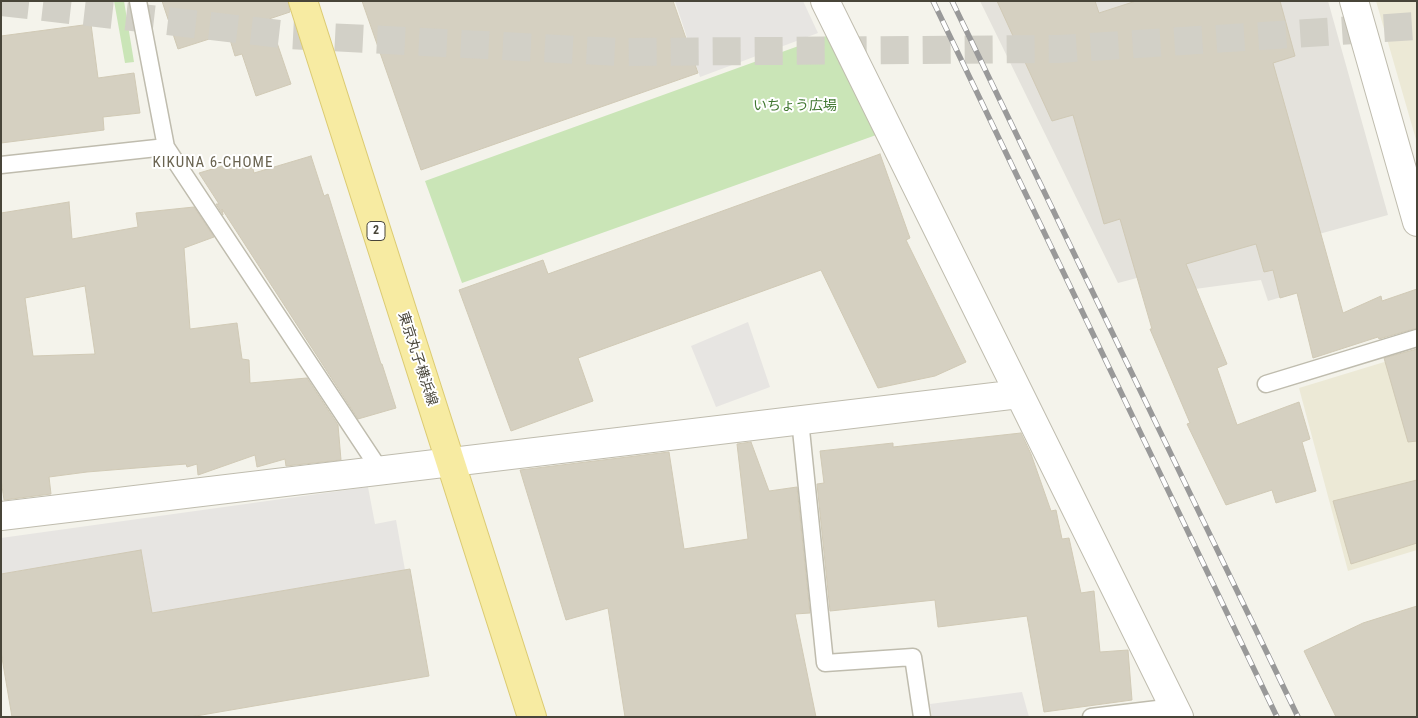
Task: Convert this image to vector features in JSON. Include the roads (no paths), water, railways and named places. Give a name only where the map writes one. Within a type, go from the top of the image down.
[{"type":"main road","name":"東京丸子横浜線","points":[[303,1],[532,717]]},
{"type":"street","points":[[825,1],[1176,712]]},
{"type":"street","points":[[1354,1],[1417,222]]},
{"type":"street","points":[[1,516],[1019,394]]},
{"type":"lane","points":[[138,1],[166,148],[380,470]]},
{"type":"lane","points":[[1,165],[166,148]]},
{"type":"lane","points":[[1266,384],[1417,338]]},
{"type":"lane","points":[[800,420],[825,662],[913,657],[922,717]]},
{"type":"lane","points":[[1091,717],[1176,712]]},
{"type":"tunnel","points":[[1,2],[289,35],[618,52],[1059,49],[1417,26]]},
{"type":"railway","points":[[933,1],[1277,717]]},
{"type":"railway","points":[[952,1],[1298,717]]},
{"type":"district","name":"KIKUNA 6-CHOME","points":[[213,163]]},
{"type":"park label","name":"いちょう広場","points":[[795,106]]}]
